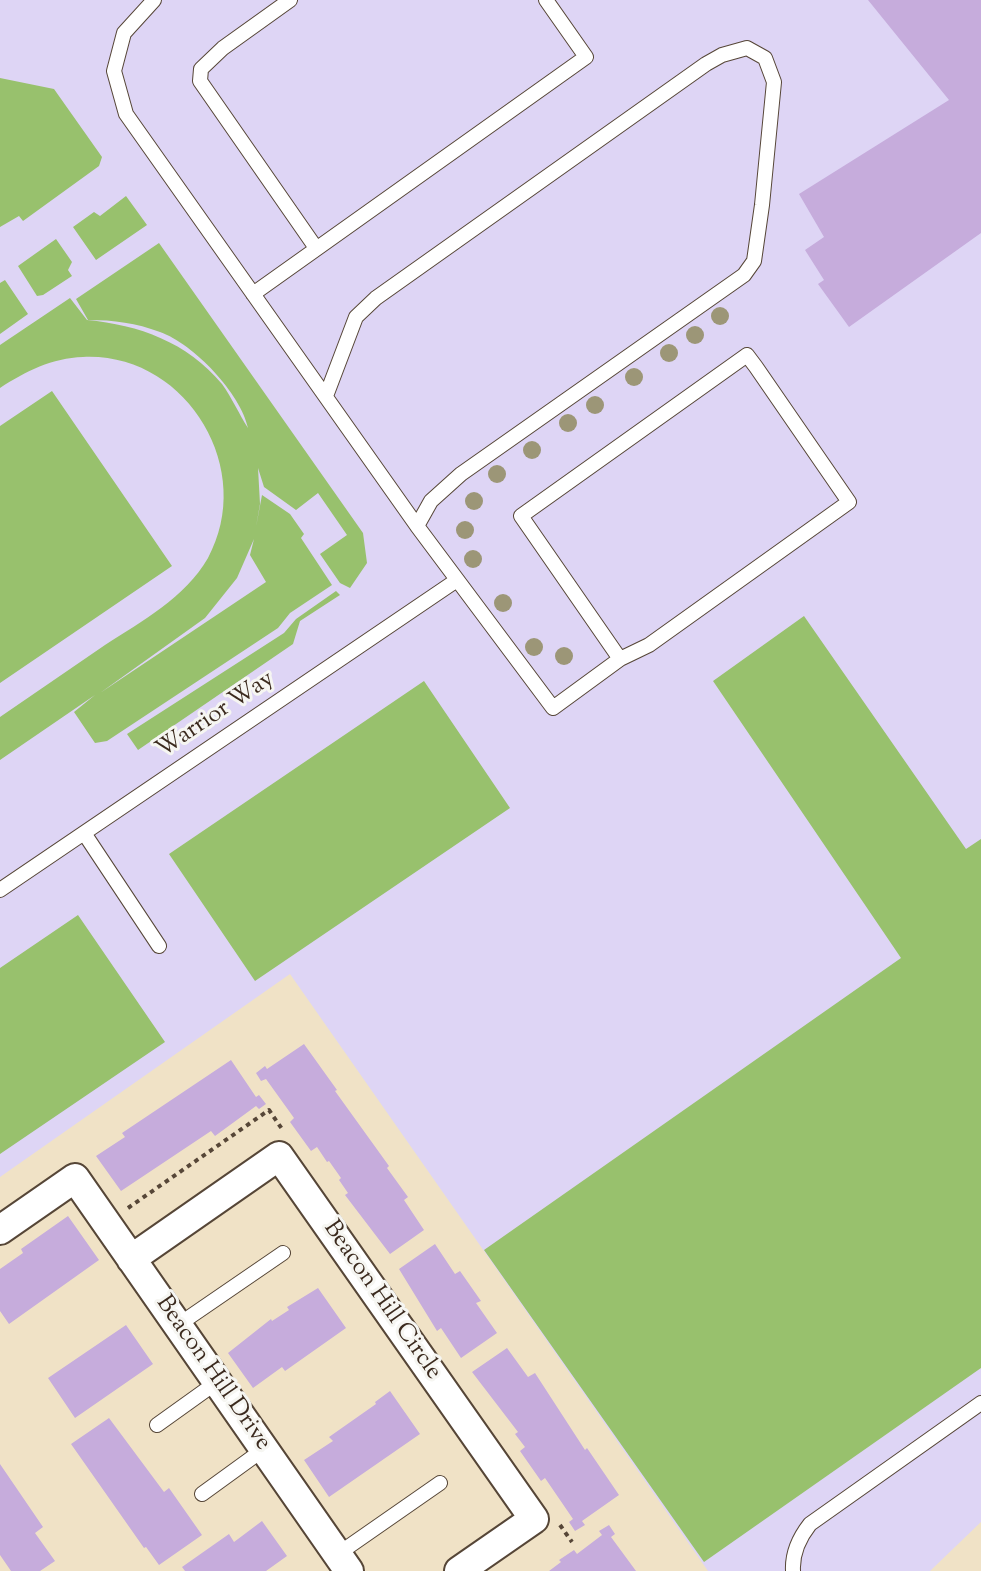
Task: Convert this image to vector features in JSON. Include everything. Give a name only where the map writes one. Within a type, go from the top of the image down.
[{"type":"street","name":"Beacon Hill Circle","points":[[131,1259],[279,1156],[534,1519],[459,1571]]},
{"type":"street","name":"Beacon Hill Drive","points":[[0,1230],[75,1178],[343,1562]]},
{"type":"lane","points":[[154,0],[124,33],[114,71],[126,114],[417,526],[483,611],[553,708],[620,659],[649,645],[849,502],[747,355],[521,516],[620,659]]},
{"type":"lane","points":[[290,0],[223,48],[201,69],[200,81],[316,248]]},
{"type":"lane","points":[[253,294],[586,57],[546,0]]},
{"type":"lane","points":[[326,396],[356,317],[376,298],[706,64],[747,48],[765,58],[774,82],[754,261],[744,275],[461,474],[431,501],[417,526]]},
{"type":"lane","name":"Warrior Way","points":[[0,890],[457,580]]},
{"type":"lane","points":[[84,833],[159,946]]},
{"type":"lane","points":[[178,1325],[283,1253]]},
{"type":"lane","points":[[157,1425],[217,1382]]},
{"type":"lane","points":[[793,1571],[800,1537],[810,1524],[981,1403]]},
{"type":"lane","points":[[202,1494],[264,1449]]},
{"type":"lane","points":[[343,1562],[440,1483]]},
{"type":"shaded area","points":[[0,0],[981,0],[981,1522],[930,1571],[708,1571],[290,974],[0,1177]]},
{"type":"green space","points":[[0,78],[54,89],[102,157],[99,166],[23,221],[19,216],[0,227]]},
{"type":"green space","points":[[126,196],[147,225],[96,260],[73,227],[94,212],[100,216]]},
{"type":"green space","points":[[56,239],[72,262],[68,270],[72,276],[43,295],[37,296],[18,266]]},
{"type":"green space","points":[[159,243],[363,533],[367,563],[350,588],[340,583],[320,554],[347,535],[318,493],[296,510],[264,487],[258,468],[260,504],[256,527],[262,495],[290,514],[304,534],[301,538],[332,585],[290,613],[278,628],[107,741],[95,743],[74,712],[95,695],[0,760],[0,717],[162,608],[198,572],[208,558],[221,524],[224,488],[217,454],[202,422],[181,395],[153,374],[120,361],[72,358],[40,366],[0,388],[0,345],[70,298],[87,320],[143,331],[161,338],[193,357],[222,384],[248,428],[244,415],[226,386],[187,347],[173,338],[142,326],[116,321],[88,320],[76,299]],"holes":[[[254,539],[250,555],[266,582],[100,693],[205,618],[237,578]]]},
{"type":"green space","points":[[5,280],[28,314],[0,334],[0,283]]},
{"type":"green space","points":[[52,391],[172,566],[0,683],[0,426]]},
{"type":"green space","points":[[336,591],[340,595],[300,621],[293,644],[138,750],[127,734],[284,633],[296,619]]},
{"type":"green space","points":[[804,616],[966,849],[981,839],[981,1368],[704,1562],[484,1250],[901,958],[713,681]]},
{"type":"green space","points":[[424,681],[510,808],[255,981],[169,854]]},
{"type":"green space","points":[[78,915],[165,1042],[0,1154],[0,968]]},
{"type":"building","points":[[868,0],[981,0],[981,233],[849,327],[818,284],[824,280],[805,250],[824,237],[799,194],[949,100]]},
{"type":"building","points":[[304,1044],[389,1166],[387,1168],[408,1197],[404,1200],[424,1230],[390,1254],[345,1195],[348,1193],[339,1180],[341,1178],[329,1161],[327,1162],[317,1147],[311,1151],[290,1122],[294,1118],[266,1079],[261,1081],[256,1073],[265,1066],[267,1069]]},
{"type":"building","points":[[231,1060],[256,1097],[259,1095],[266,1104],[259,1109],[256,1106],[215,1136],[211,1131],[121,1191],[96,1156],[125,1137],[122,1133]]},
{"type":"building","points":[[68,1216],[99,1260],[9,1324],[0,1311],[0,1269],[23,1253],[21,1249]]},
{"type":"building","points":[[435,1244],[455,1274],[460,1271],[481,1301],[476,1303],[497,1333],[461,1358],[441,1328],[437,1331],[399,1269]]},
{"type":"building","points":[[318,1288],[346,1328],[285,1371],[282,1367],[253,1388],[228,1353],[271,1319],[272,1321],[289,1310],[287,1307]]},
{"type":"building","points":[[126,1325],[153,1364],[75,1418],[48,1378]]},
{"type":"building","points":[[507,1348],[528,1377],[535,1373],[585,1450],[587,1448],[619,1495],[582,1521],[585,1525],[575,1531],[569,1522],[573,1519],[545,1478],[541,1481],[520,1451],[525,1447],[515,1434],[518,1432],[472,1372]]},
{"type":"building","points":[[390,1391],[420,1434],[329,1497],[304,1460],[333,1441],[329,1437],[376,1404],[375,1402]]},
{"type":"building","points":[[109,1418],[164,1492],[169,1488],[202,1535],[159,1565],[146,1547],[144,1548],[71,1444]]},
{"type":"building","points":[[0,1464],[43,1527],[35,1533],[55,1561],[40,1571],[11,1571],[0,1555]]},
{"type":"building","points":[[262,1521],[287,1556],[266,1571],[185,1571],[182,1567],[229,1534],[234,1542]]},
{"type":"building","points":[[609,1525],[615,1534],[611,1537],[636,1571],[549,1571],[561,1562],[559,1560],[574,1550],[577,1554],[602,1535],[599,1531]]}]
